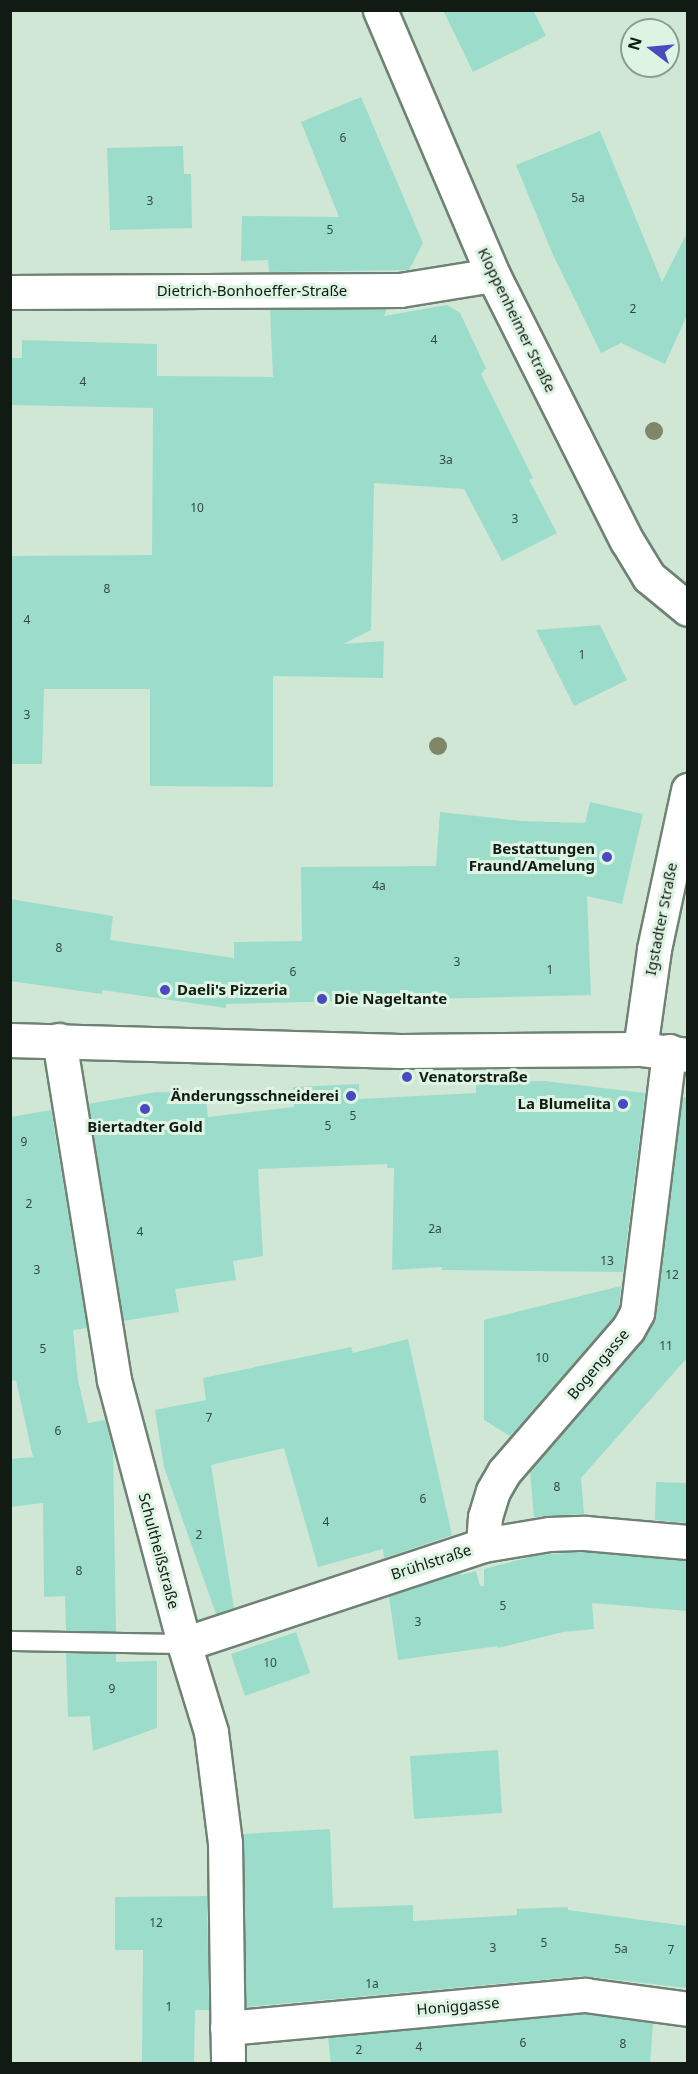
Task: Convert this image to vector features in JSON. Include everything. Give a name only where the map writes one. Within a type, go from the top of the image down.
[{"type":"street","name":"Kloppenheimer Straße","points":[[380,10],[493,275],[627,541],[650,577],[687,609]]},
{"type":"street","name":"Dietrich-Bonhoeffer-Straße","points":[[10,292],[400,290],[493,275]]},
{"type":"street","name":"Igstadter Straße","points":[[666,1052],[654,949],[687,790]]},
{"type":"street","points":[[10,1040],[401,1051],[666,1052]]},
{"type":"street","name":"Schultheißstraße","points":[[59,1040],[114,1380],[184,1644],[211,1732],[225,1843],[228,2064]]},
{"type":"street","name":"Bogengasse","points":[[483,1545],[485,1517],[493,1491],[504,1472],[628,1329],[637,1313],[666,1052]]},
{"type":"street","name":"Brühlstraße","points":[[184,1644],[483,1545],[549,1534],[585,1533],[687,1542]]},
{"type":"street","name":"Honiggasse","points":[[227,2028],[585,1995],[687,2009]]},
{"type":"lane","points":[[10,1641],[184,1644]]},
{"type":"building","points":[[443,10],[533,10],[546,36],[473,72]]},
{"type":"building","points":[[361,97],[423,243],[409,270],[269,272],[268,260],[241,261],[242,216],[339,217],[301,122]]},
{"type":"building","points":[[600,131],[662,282],[687,233],[687,315],[665,364],[621,343],[601,353],[553,255],[516,165]]},
{"type":"building","points":[[183,146],[184,174],[191,174],[192,228],[110,230],[107,148]]},
{"type":"building","points":[[447,305],[460,313],[486,368],[481,374],[533,478],[529,480],[557,533],[502,561],[464,489],[374,483],[371,630],[343,644],[384,641],[383,678],[273,676],[273,787],[150,786],[150,689],[44,689],[42,764],[10,764],[10,556],[152,555],[153,408],[10,405],[10,358],[22,358],[22,340],[157,344],[157,376],[273,377],[270,309],[387,309],[384,316]]},
{"type":"building","points":[[600,625],[627,680],[574,706],[536,630]]},
{"type":"building","points":[[590,802],[643,814],[622,904],[587,896],[591,995],[226,1004],[226,1008],[102,990],[102,994],[10,981],[10,899],[113,916],[110,940],[234,958],[234,942],[302,941],[301,867],[436,866],[440,812],[522,821],[585,823]]},
{"type":"building","points":[[545,1081],[645,1093],[623,1272],[442,1270],[442,1267],[392,1270],[394,1168],[387,1168],[387,1164],[258,1169],[263,1256],[233,1261],[236,1280],[175,1289],[179,1312],[123,1321],[88,1104],[156,1092],[205,1093],[208,1117],[294,1107],[293,1087],[359,1084],[359,1099],[476,1093],[476,1082]]},
{"type":"building","points":[[682,1097],[687,1098],[687,1358],[581,1478],[584,1514],[534,1517],[530,1470],[642,1341],[654,1322]]},
{"type":"building","points":[[51,1110],[87,1328],[73,1330],[78,1380],[88,1423],[105,1420],[113,1450],[116,1632],[66,1631],[65,1596],[44,1597],[43,1503],[10,1507],[10,1459],[33,1457],[16,1380],[10,1381],[10,1117]]},
{"type":"building","points":[[621,1286],[619,1307],[613,1318],[510,1436],[484,1420],[484,1320]]},
{"type":"building","points":[[408,1339],[452,1535],[384,1558],[383,1549],[318,1567],[284,1448],[211,1465],[234,1608],[216,1614],[164,1467],[155,1410],[206,1400],[203,1378],[351,1347],[353,1353]]},
{"type":"building","points":[[656,1482],[687,1483],[687,1523],[655,1520]]},
{"type":"building","points":[[584,1552],[687,1561],[687,1611],[592,1603],[594,1629],[563,1632],[498,1648],[498,1646],[398,1660],[389,1596],[460,1572],[461,1575],[476,1571],[480,1586],[484,1586],[484,1569],[537,1555]]},
{"type":"building","points":[[296,1632],[310,1673],[245,1696],[231,1654]]},
{"type":"building","points":[[66,1653],[116,1654],[116,1662],[157,1661],[157,1728],[93,1751],[90,1716],[68,1717]]},
{"type":"building","points":[[498,1750],[502,1813],[414,1819],[410,1756]]},
{"type":"building","points":[[330,1829],[333,1908],[413,1905],[413,1921],[517,1915],[517,1909],[568,1907],[568,1910],[687,1926],[687,1988],[583,1976],[246,2007],[243,1834]]},
{"type":"building","points":[[207,1896],[209,2010],[195,2010],[194,2064],[142,2064],[143,1950],[115,1950],[115,1897]]},
{"type":"building","points":[[585,2014],[653,2023],[650,2064],[331,2064],[328,2037]]},
{"type":"place","name":"Bestattungen Fraund/Amelung","points":[[607,857]]},
{"type":"place","name":"Daeli's Pizzeria","points":[[165,990]]},
{"type":"place","name":"Die Nageltante","points":[[322,999]]},
{"type":"place","name":"Venatorstraße","points":[[407,1077]]},
{"type":"place","name":"Änderungsschneiderei","points":[[351,1096]]},
{"type":"place","name":"La Blumelita","points":[[623,1104]]},
{"type":"place","name":"Biertadter Gold","points":[[145,1109]]}]
